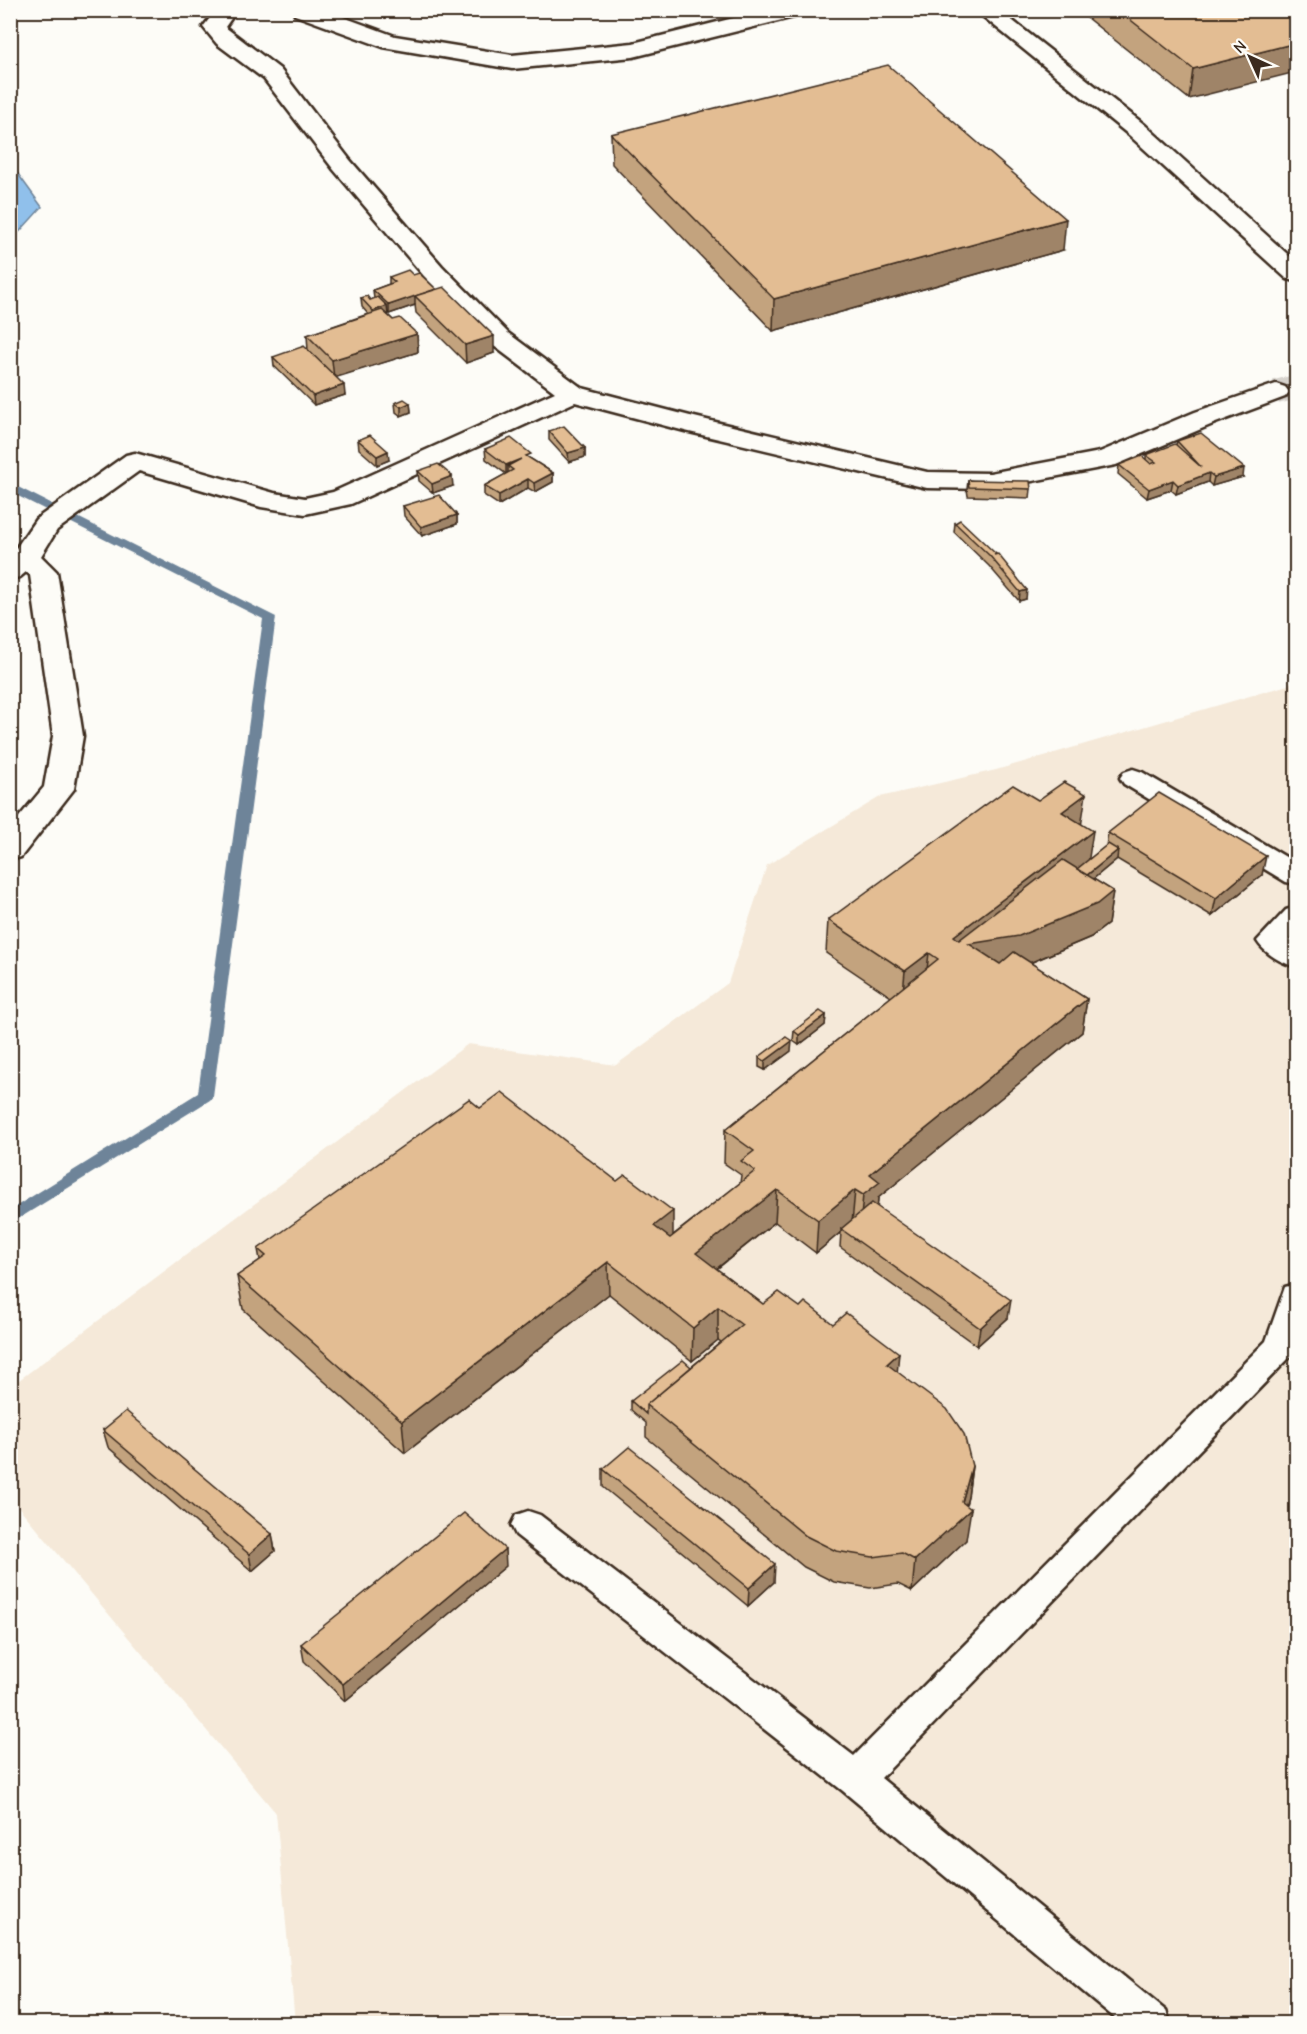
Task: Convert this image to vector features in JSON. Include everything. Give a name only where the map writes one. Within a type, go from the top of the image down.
[{"type":"street","points":[[227,10],[214,27],[225,39],[272,74],[342,165],[432,271],[499,338],[573,393],[685,423],[927,480],[990,481],[1107,459],[1204,418],[1276,392]]},
{"type":"street","points":[[303,10],[391,42],[512,62],[633,50],[794,10]]},
{"type":"street","points":[[985,10],[1137,130],[1296,274]]},
{"type":"street","points":[[10,850],[59,789],[68,736],[43,572],[18,565],[46,525],[135,461],[271,501],[305,506],[341,498],[573,393]]},
{"type":"lane","points":[[1133,778],[1296,875]]},
{"type":"lane","points":[[1296,917],[1271,941],[1296,957]]},
{"type":"lane","points":[[856,1779],[1280,1347],[1296,1296]]},
{"type":"lane","points":[[528,1525],[856,1779],[1152,2024]]},
{"type":"shaded area","points":[[1296,677],[1296,2023],[295,2023],[276,1813],[11,1498],[11,1386],[468,1044],[616,1065],[728,983],[767,865],[880,797],[996,770],[1288,685]]},
{"type":"water","points":[[10,163],[42,207],[11,241],[10,241]]},
{"type":"building","points":[[1118,10],[1296,10],[1296,43],[1193,69]]},
{"type":"building","points":[[888,65],[1066,219],[774,299],[611,134]]},
{"type":"building","points":[[408,270],[413,275],[419,273],[436,289],[389,305],[373,290],[395,282],[389,277]]},
{"type":"building","points":[[444,287],[494,336],[465,345],[415,296]]},
{"type":"building","points":[[367,296],[370,300],[378,297],[387,306],[373,311],[361,298]]},
{"type":"building","points":[[382,310],[393,320],[400,318],[417,334],[332,360],[307,335]]},
{"type":"building","points":[[304,346],[344,385],[313,396],[273,357]]},
{"type":"building","points":[[404,399],[410,403],[401,407],[395,403]]},
{"type":"building","points":[[564,426],[585,448],[568,453],[549,431]]},
{"type":"building","points":[[1201,433],[1244,468],[1214,477],[1209,473],[1178,485],[1173,480],[1149,489],[1119,465],[1142,456],[1151,464],[1156,462],[1146,455],[1175,444],[1201,467],[1177,441]]},
{"type":"building","points":[[370,435],[388,451],[377,456],[358,440]]},
{"type":"building","points":[[511,438],[531,454],[526,456],[553,473],[534,483],[528,479],[499,495],[484,486],[513,470],[508,466],[521,459],[506,465],[485,449]]},
{"type":"building","points":[[438,464],[452,476],[432,484],[418,471]]},
{"type":"building","points":[[968,480],[1030,481],[1031,489],[969,487]]},
{"type":"building","points":[[439,495],[457,515],[421,527],[403,506]]},
{"type":"building","points":[[960,520],[996,554],[994,555],[998,554],[1027,590],[1020,592],[990,556],[955,523]]},
{"type":"building","points":[[1064,782],[1086,794],[1062,812],[1093,831],[954,936],[959,940],[1063,860],[1113,891],[1097,904],[1019,936],[969,944],[1000,964],[1014,952],[1087,999],[870,1174],[880,1182],[863,1195],[855,1190],[818,1220],[777,1190],[696,1253],[763,1304],[779,1292],[800,1307],[805,1302],[833,1324],[846,1313],[899,1353],[887,1364],[947,1409],[964,1434],[972,1466],[962,1502],[971,1509],[915,1560],[902,1553],[873,1557],[836,1551],[806,1536],[646,1405],[742,1325],[718,1307],[693,1328],[608,1262],[402,1421],[237,1276],[266,1256],[258,1249],[469,1099],[480,1108],[502,1092],[617,1181],[625,1175],[673,1211],[654,1226],[670,1238],[755,1171],[741,1161],[754,1151],[725,1130],[938,959],[929,953],[905,971],[828,920],[1013,785],[1038,800]]},
{"type":"building","points":[[1159,793],[1266,856],[1216,898],[1108,833]]},
{"type":"building","points":[[1108,844],[1118,850],[1087,875],[1077,869]]},
{"type":"building","points":[[820,1011],[826,1015],[799,1035],[794,1031]]},
{"type":"building","points":[[786,1037],[792,1041],[765,1061],[759,1057]]},
{"type":"building","points":[[872,1203],[1011,1300],[980,1328],[841,1229]]},
{"type":"building","points":[[683,1360],[691,1367],[646,1405],[646,1414],[631,1401]]},
{"type":"building","points":[[126,1411],[272,1534],[249,1554],[103,1430]]},
{"type":"building","points":[[629,1447],[775,1564],[749,1588],[603,1469]]},
{"type":"building","points":[[464,1513],[505,1549],[343,1684],[301,1644]]},
{"type":"waterway","points":[[10,487],[270,617],[205,1096],[10,1218]]},
{"type":"tunnel","points":[[1276,392],[1296,387]]}]
